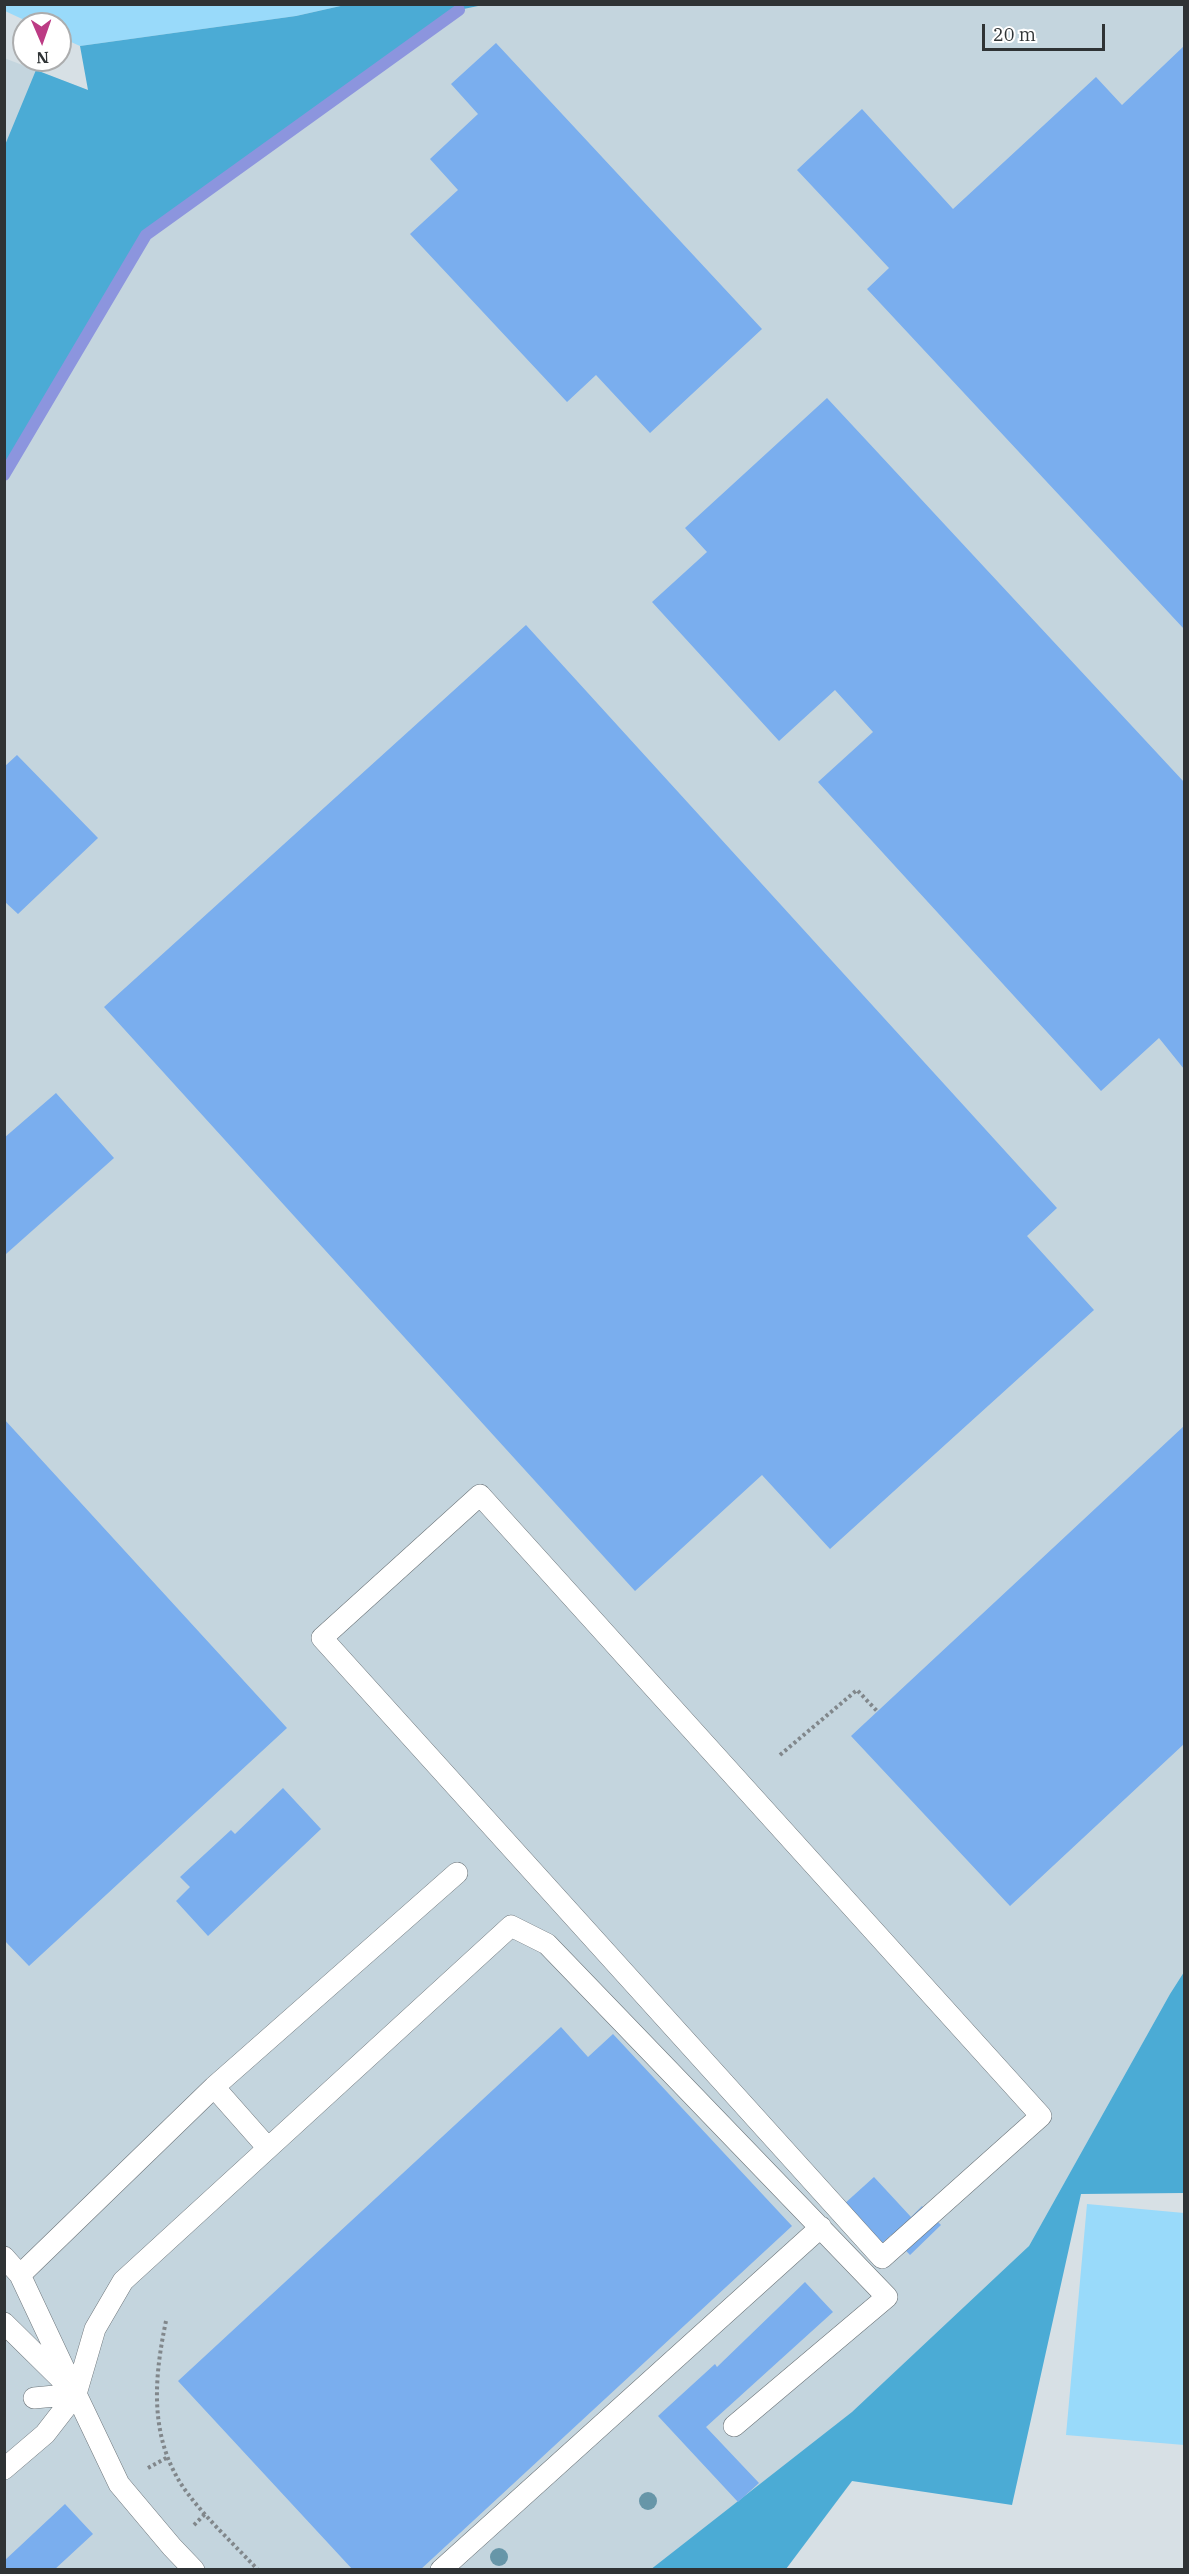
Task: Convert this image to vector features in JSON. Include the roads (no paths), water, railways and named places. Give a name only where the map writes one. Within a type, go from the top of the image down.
[{"type":"lane","points":[[480,1495],[1041,2116],[882,2258],[322,1638],[480,1495]]},
{"type":"lane","points":[[20,2275],[214,2087],[457,1873]]},
{"type":"lane","points":[[4,2469],[45,2434],[76,2394],[95,2329],[123,2281],[511,1926],[547,1944],[887,2297],[734,2426]]},
{"type":"lane","points":[[214,2087],[267,2147]]},
{"type":"lane","points":[[441,2570],[821,2228]]},
{"type":"lane","points":[[4,2257],[20,2275],[119,2484],[194,2570]]},
{"type":"lane","points":[[4,2323],[76,2394]]},
{"type":"lane","points":[[34,2398],[76,2394]]},
{"type":"waterway","points":[[4,475],[146,235],[459,10]]}]
